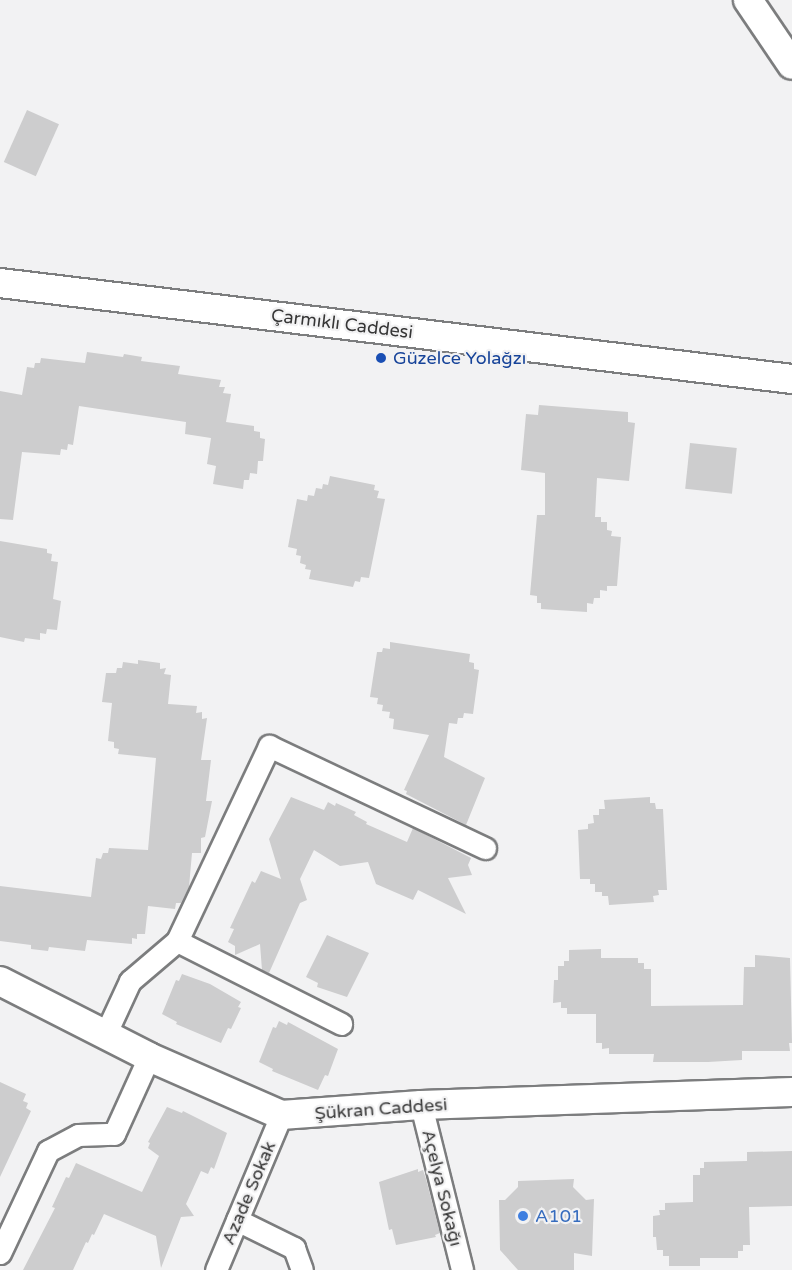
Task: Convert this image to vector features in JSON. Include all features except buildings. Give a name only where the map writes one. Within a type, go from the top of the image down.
[{"type":"main road","points":[[748,0],[792,65]]},
{"type":"main road","name":"Çarmıklı Caddesi","points":[[0,283],[792,379]]},
{"type":"main road","name":"Şükran Caddesi","points":[[0,981],[149,1057],[281,1115],[421,1105],[792,1092]]},
{"type":"street","points":[[105,1035],[130,981],[177,941],[269,746],[485,848]]},
{"type":"street","points":[[177,941],[341,1024]]},
{"type":"street","points":[[0,1253],[48,1151],[78,1135],[114,1134],[149,1057]]},
{"type":"street","name":"Açelya Sokağı","points":[[421,1105],[462,1270]]},
{"type":"street","name":"Azade Sokak","points":[[216,1270],[281,1115]]},
{"type":"street","points":[[237,1220],[294,1248],[302,1270]]},
{"type":"place","name":"Güzelce Yolağzı","points":[[381,358]]},
{"type":"place","name":"A101","points":[[523,1216]]}]
